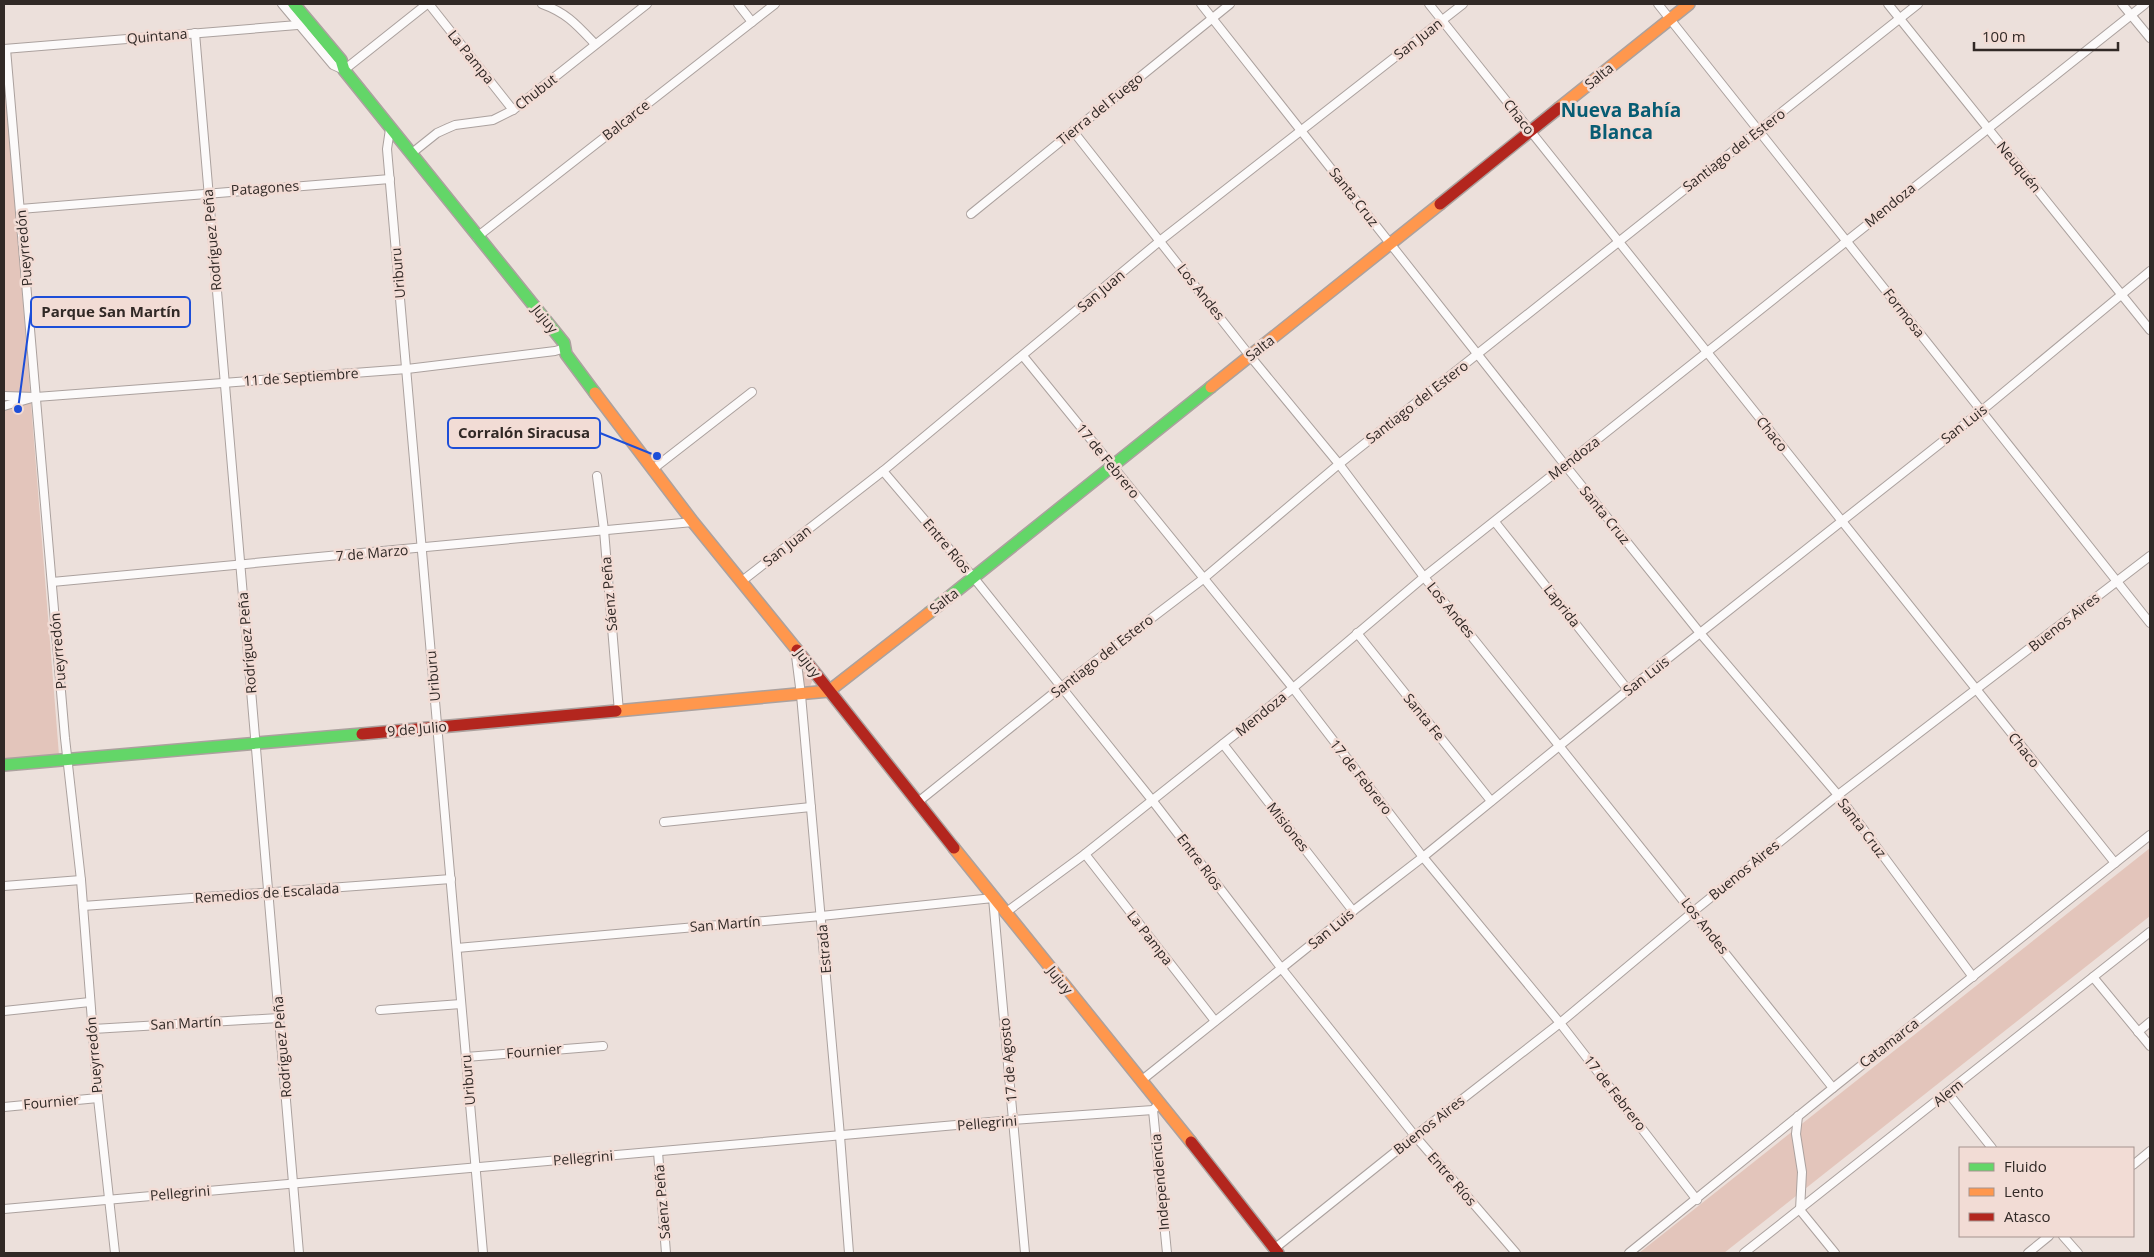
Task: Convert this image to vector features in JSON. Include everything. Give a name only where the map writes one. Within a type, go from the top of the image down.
[{"type":"street","points":[[282,4],[305,24]]},
{"type":"street","name":"Jujuy","points":[[294,4],[305,24],[340,60],[344,70],[390,130],[412,153],[477,237],[564,343],[566,354],[692,522],[742,581],[1005,913],[1142,1080],[1157,1106],[1276,1251]]},
{"type":"street","points":[[344,70],[428,4]]},
{"type":"street","name":"La Pampa","points":[[428,4],[513,110]]},
{"type":"street","points":[[542,4],[560,10],[595,44]]},
{"type":"street","name":"Chubut","points":[[412,153],[437,133],[455,125],[493,120],[513,110],[647,4]]},
{"type":"street","points":[[738,4],[752,22]]},
{"type":"street","name":"Balcarce","points":[[477,237],[775,4]]},
{"type":"street","name":"Santa Cruz","points":[[1201,4],[1565,465],[1700,632],[1838,795],[1973,977]]},
{"type":"street","name":"Tierra del Fuego","points":[[971,214],[1230,4]]},
{"type":"street","name":"Chaco","points":[[1429,4],[2115,863]]},
{"type":"street","name":"San Juan","points":[[742,581],[883,471],[1161,240],[1463,4]]},
{"type":"street","name":"Formosa","points":[[1658,4],[1847,240],[1980,412],[2150,623]]},
{"type":"street","name":"Salta","points":[[830,691],[1392,244],[1689,4]]},
{"type":"street","name":"Neuquén","points":[[1888,4],[2150,330]]},
{"type":"street","name":"Santiago del Estero","points":[[918,802],[1060,688],[1203,578],[1339,464],[1918,4]]},
{"type":"street","points":[[2122,4],[2150,38]]},
{"type":"street","name":"Mendoza","points":[[1005,913],[1085,854],[1223,744],[1293,688],[1424,577],[1707,353],[1987,127],[2144,4]]},
{"type":"street","name":"Quintana","points":[[5,49],[305,24]]},
{"type":"street","name":"Rodríguez Peña","points":[[196,33],[208,193],[299,1253]]},
{"type":"street","name":"Pueyrredón","points":[[5,49],[67,759],[81,880],[98,1098],[115,1253]]},
{"type":"street","name":"Uriburu","points":[[390,130],[387,149],[483,1253]]},
{"type":"street","name":"Los Andes","points":[[1073,131],[1161,240],[1250,356],[1339,464],[1424,577],[1694,911],[1833,1088]]},
{"type":"street","name":"Patagones","points":[[20,209],[390,179]]},
{"type":"street","name":"San Luis","points":[[1142,1080],[1423,857],[1700,632],[1980,412],[2150,270]]},
{"type":"street","name":"11 de Septiembre","points":[[36,397],[407,369],[555,351],[565,348]]},
{"type":"street","name":"17 de Febrero","points":[[1023,356],[1293,688],[1423,857],[1560,1022],[1697,1200]]},
{"type":"street","points":[[653,469],[752,392]]},
{"type":"street","points":[[4,396],[36,397]]},
{"type":"street","points":[[4,406],[36,397]]},
{"type":"street","name":"Entre Ríos","points":[[883,471],[974,578],[1060,688],[1152,800],[1282,969],[1415,1136],[1516,1253]]},
{"type":"street","name":"Sáenz Peña","points":[[597,476],[604,530],[619,712]]},
{"type":"street","name":"7 de Marzo","points":[[52,582],[692,522]]},
{"type":"street","name":"Laprida","points":[[1495,522],[1628,690]]},
{"type":"street","name":"Buenos Aires","points":[[1276,1251],[1415,1136],[1560,1022],[1838,795],[2150,556]]},
{"type":"street","name":"Santa Fe","points":[[1357,634],[1491,801]]},
{"type":"street","name":"Estrada","points":[[794,646],[801,695],[849,1253]]},
{"type":"street","name":"9 de Julio","points":[[4,765],[619,712],[830,691]]},
{"type":"street","name":"Misiones","points":[[1223,744],[1353,911]]},
{"type":"street","points":[[664,822],[811,807]]},
{"type":"street","name":"Catamarca","points":[[1629,1253],[2150,835]]},
{"type":"street","name":"La Pampa","points":[[1085,854],[1214,1021]]},
{"type":"street","name":"Remedios de Escalada","points":[[83,906],[451,879]]},
{"type":"street","points":[[4,886],[81,880]]},
{"type":"street","name":"San Martín","points":[[457,948],[821,916],[993,898]]},
{"type":"street","name":"17 de Agosto","points":[[993,898],[1025,1253]]},
{"type":"street","name":"Alem","points":[[1744,1253],[2150,932]]},
{"type":"street","points":[[2093,978],[2150,1046]]},
{"type":"street","points":[[4,1011],[90,1002]]},
{"type":"street","points":[[380,1010],[461,1004]]},
{"type":"street","name":"San Martín","points":[[93,1029],[279,1018]]},
{"type":"street","points":[[2138,1032],[2150,1022]]},
{"type":"street","name":"Fournier","points":[[466,1057],[603,1046]]},
{"type":"street","points":[[1948,1093],[1991,1147]]},
{"type":"street","name":"Fournier","points":[[4,1106],[98,1098]]},
{"type":"street","name":"Pellegrini","points":[[4,1209],[840,1136],[1157,1106]]},
{"type":"street","name":"Independencia","points":[[1157,1106],[1166,1253]]},
{"type":"street","points":[[1798,1116],[1796,1134],[1802,1172],[1800,1210],[1835,1253]]},
{"type":"street","points":[[2134,1165],[2150,1151]]},
{"type":"street","name":"Sáenz Peña","points":[[658,1152],[666,1253]]},
{"type":"street","points":[[2028,1253],[2049,1237]]},
{"type":"street","points":[[2064,1237],[2078,1253]]},
{"type":"shaded area","points":[[4,64],[59,755],[4,762]]},
{"type":"shaded area","points":[[796,670],[802,670],[813,679],[809,689],[797,679]]},
{"type":"shaded area","points":[[2150,848],[2150,916],[1724,1253],[1639,1253]]},
{"type":"traffic: fast","points":[[294,4],[341,60],[344,70],[564,343],[566,354],[595,393]]},
{"type":"traffic: fast","points":[[929,613],[1211,387]]},
{"type":"traffic: fast","points":[[4,765],[362,734]]},
{"type":"traffic: slow","points":[[1559,108],[1689,4]]},
{"type":"traffic: slow","points":[[1211,387],[1440,204]]},
{"type":"traffic: slow","points":[[595,393],[693,522],[797,650]]},
{"type":"traffic: slow","points":[[616,711],[829,691],[929,613]]},
{"type":"traffic: slow","points":[[954,848],[1191,1142]]},
{"type":"traffic: jam","points":[[1440,204],[1559,108]]},
{"type":"traffic: jam","points":[[797,650],[954,848]]},
{"type":"traffic: jam","points":[[362,734],[616,711]]},
{"type":"traffic: jam","points":[[1191,1142],[1278,1253]]},
{"type":"place","name":"Parque San Martín","points":[[18,409]]},
{"type":"place","name":"Corralón Siracusa","points":[[657,456]]},
{"type":"district","name":"Nueva Bahía Blanca","points":[[1621,121]]}]
